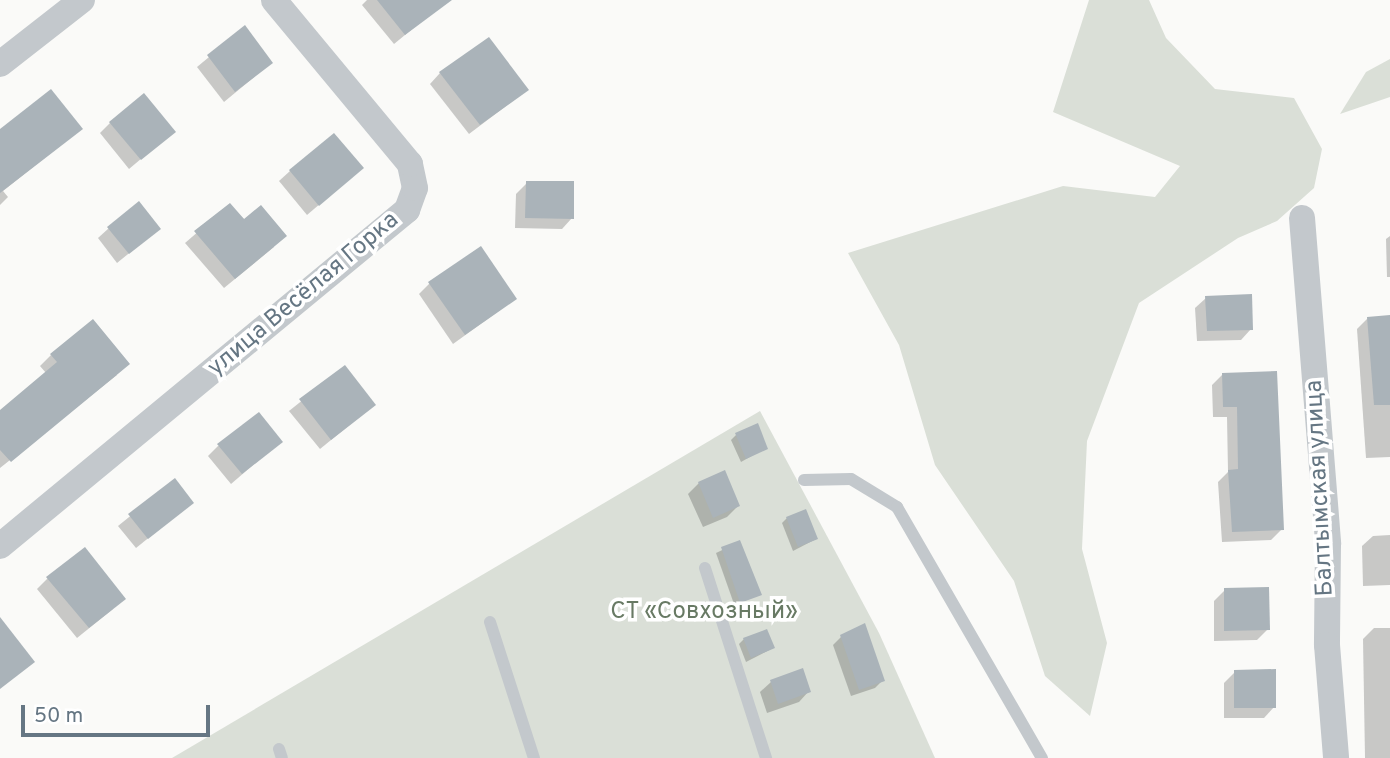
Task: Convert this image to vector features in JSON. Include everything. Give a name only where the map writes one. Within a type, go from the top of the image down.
[{"type":"street","points":[[0,64],[82,0]]},
{"type":"street","name":"улица Весёлая Горка","points":[[0,546],[407,210],[415,188],[410,164],[274,0]]},
{"type":"street","name":"Балтымская улица","points":[[1302,218],[1328,544],[1327,645],[1336,758]]},
{"type":"lane","points":[[804,480],[851,479],[897,507],[1042,758]]},
{"type":"lane","points":[[705,568],[766,758]]},
{"type":"lane","points":[[490,622],[534,758]]},
{"type":"green space","points":[[1089,0],[1149,0],[1166,38],[1215,89],[1294,98],[1322,149],[1314,188],[1277,221],[1238,238],[1139,303],[1087,441],[1082,549],[1107,643],[1090,716],[1045,676],[1014,581],[935,465],[899,345],[848,253],[1063,186],[1155,197],[1180,166],[1053,112]]},
{"type":"green space","points":[[1390,59],[1390,97],[1340,114],[1366,72]]},
{"type":"green space","name":"СТ «Совхозный»","points":[[760,411],[879,633],[935,758],[172,758]]},
{"type":"building","points":[[377,0],[452,0],[405,35]]},
{"type":"building","points":[[245,25],[273,63],[235,92],[207,55]]},
{"type":"building","points":[[489,37],[529,90],[480,125],[439,72]]},
{"type":"building","points":[[51,89],[83,129],[0,193],[0,129]]},
{"type":"building","points":[[144,93],[176,132],[141,160],[109,122]]},
{"type":"building","points":[[334,133],[364,168],[319,206],[289,170]]},
{"type":"building","points":[[526,181],[574,181],[574,219],[525,218]]},
{"type":"building","points":[[139,201],[161,229],[129,254],[107,227]]},
{"type":"building","points":[[230,203],[244,219],[261,205],[287,236],[235,279],[194,231]]},
{"type":"building","points":[[481,246],[517,299],[465,335],[428,282]]},
{"type":"building","points":[[1252,294],[1253,330],[1207,331],[1205,296]]},
{"type":"building","points":[[1390,315],[1390,405],[1374,405],[1367,317]]},
{"type":"building","points":[[93,319],[130,364],[11,462],[0,450],[0,410],[57,362],[50,354]]},
{"type":"building","points":[[345,365],[376,405],[331,440],[299,399]]},
{"type":"building","points":[[1277,371],[1284,530],[1232,532],[1228,470],[1238,469],[1237,407],[1223,407],[1222,373]]},
{"type":"building","points":[[259,412],[283,442],[242,474],[217,444]]},
{"type":"building","points":[[758,423],[768,449],[746,459],[735,433]]},
{"type":"building","points":[[725,470],[740,506],[713,518],[698,482]]},
{"type":"building","points":[[175,478],[194,503],[148,539],[128,514]]},
{"type":"building","points":[[806,509],[818,539],[798,547],[786,517]]},
{"type":"building","points":[[740,540],[762,595],[740,603],[721,547]]},
{"type":"building","points":[[85,547],[126,599],[89,628],[46,577]]},
{"type":"building","points":[[1269,587],[1270,630],[1224,631],[1224,588]]},
{"type":"building","points":[[0,617],[35,662],[0,689]]},
{"type":"building","points":[[865,623],[885,681],[859,690],[840,635]]},
{"type":"building","points":[[767,629],[775,648],[751,658],[743,638]]},
{"type":"building","points":[[803,668],[811,692],[778,704],[770,680]]},
{"type":"building","points":[[1276,669],[1276,708],[1234,708],[1234,670]]}]
